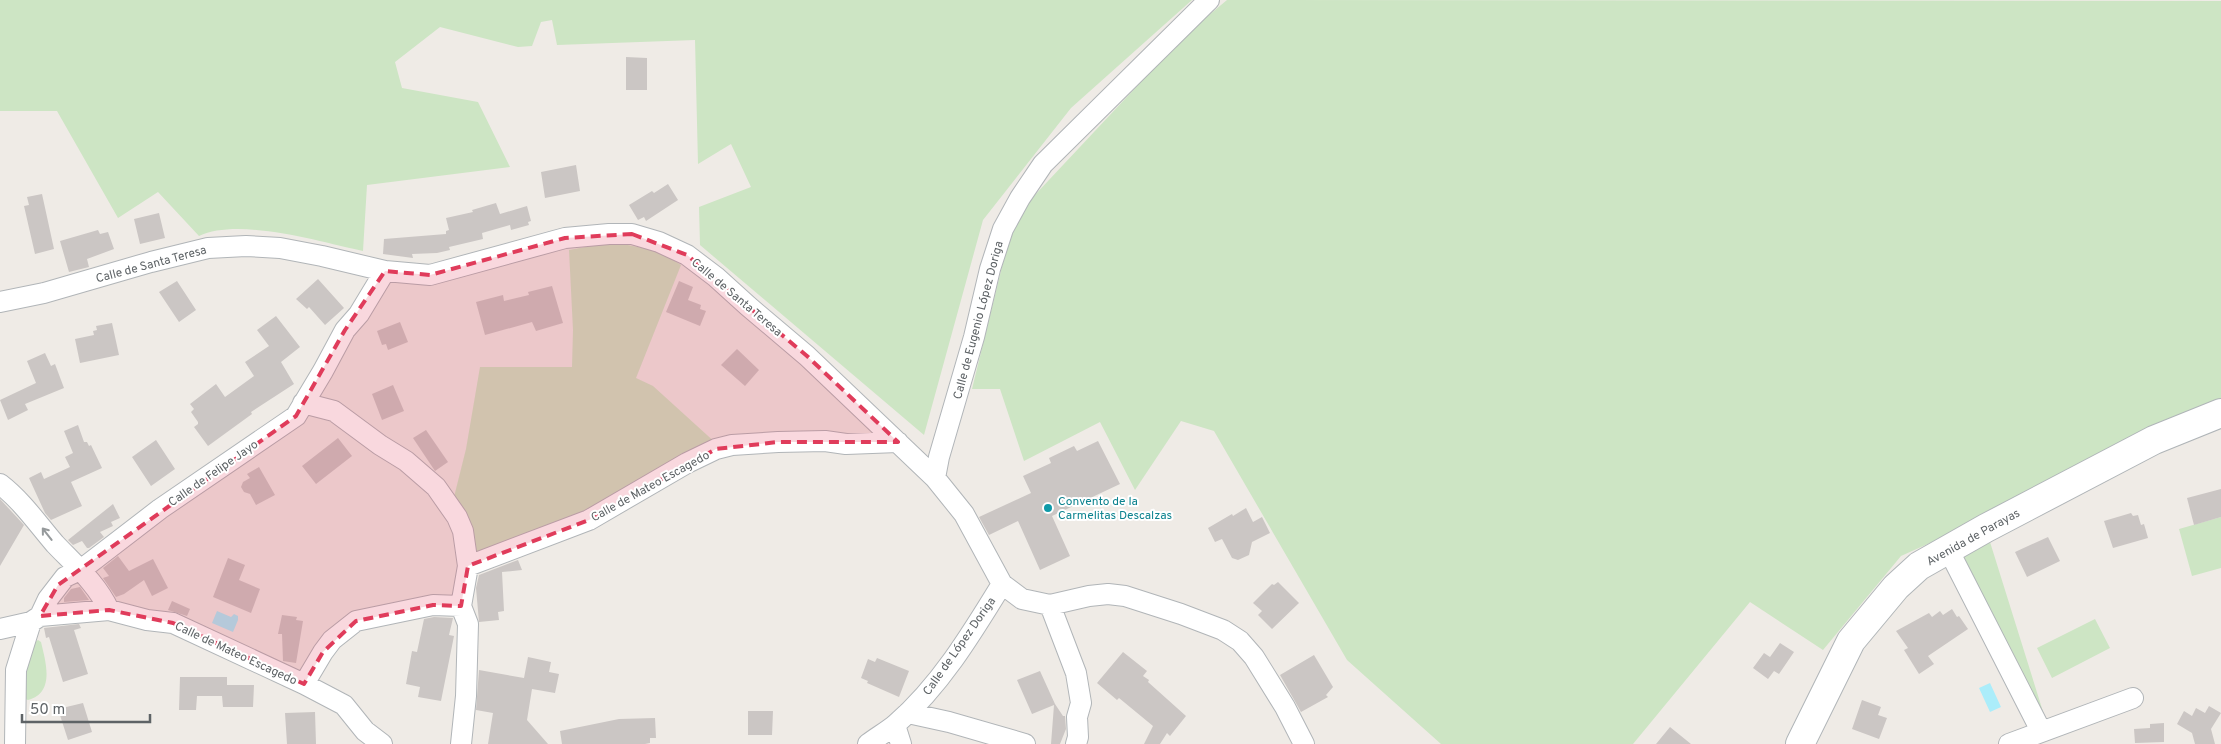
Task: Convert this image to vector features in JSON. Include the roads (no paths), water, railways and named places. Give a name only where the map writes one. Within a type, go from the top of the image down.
[{"type":"street","name":"Calle de Eugenio López Doriga","points":[[936,478],[939,457],[974,337],[990,269],[1003,229],[1020,198],[1043,164],[1208,0]]},
{"type":"street","name":"Calle de Santa Teresa","points":[[0,302],[52,291],[208,248],[246,246],[280,248],[385,271],[430,275],[564,238],[632,234],[658,242],[687,255],[716,277],[814,362],[936,478],[964,514],[1002,584],[1022,599],[1050,605],[1089,596],[1108,594],[1125,596],[1223,630],[1240,641],[1254,657],[1285,707],[1304,744]]},
{"type":"street","name":"Calle de Felipe Jayo","points":[[15,744],[16,670],[36,619],[58,585],[66,577],[80,569],[160,509],[296,416],[345,330],[359,314],[385,271]]},
{"type":"street","points":[[303,403],[334,411],[424,475],[436,487],[457,517],[463,531],[468,566],[461,606],[468,624],[466,696],[461,744]]},
{"type":"street","name":"Avenida de Parayas","points":[[1800,744],[1851,641],[1896,587],[1919,566],[2154,440],[2221,413]]},
{"type":"street","name":"Calle de Mateo Escagedo","points":[[468,566],[589,520],[687,463],[716,449],[778,442],[825,441],[846,444],[898,442]]},
{"type":"street","points":[[0,484],[17,497],[54,543],[102,594],[109,610]]},
{"type":"street","points":[[1948,549],[2041,731]]},
{"type":"street","name":"Calle de López Doriga","points":[[868,744],[901,719],[927,693],[956,654],[1002,584]]},
{"type":"street","name":"Calle de Mateo Escagedo","points":[[304,684],[332,640],[356,621],[433,605],[461,606]]},
{"type":"street","points":[[1050,605],[1076,673],[1081,703],[1077,717],[1078,737],[1076,744]]},
{"type":"street","name":"Calle de Mateo Escagedo","points":[[36,619],[109,610],[148,620],[172,623],[344,704],[366,731],[382,744]]},
{"type":"street","points":[[0,629],[36,619]]},
{"type":"street","points":[[2008,744],[2132,698]]},
{"type":"street","points":[[902,744],[901,719],[958,724],[1025,744]]},
{"type":"water","points":[[217,611],[231,617],[234,614],[238,616],[233,632],[212,623]]},
{"type":"water","points":[[1990,683],[2001,707],[1990,712],[1979,688]]},
{"type":"place","name":"Convento de la Carmelitas Descalzas","points":[[1048,508]]}]
